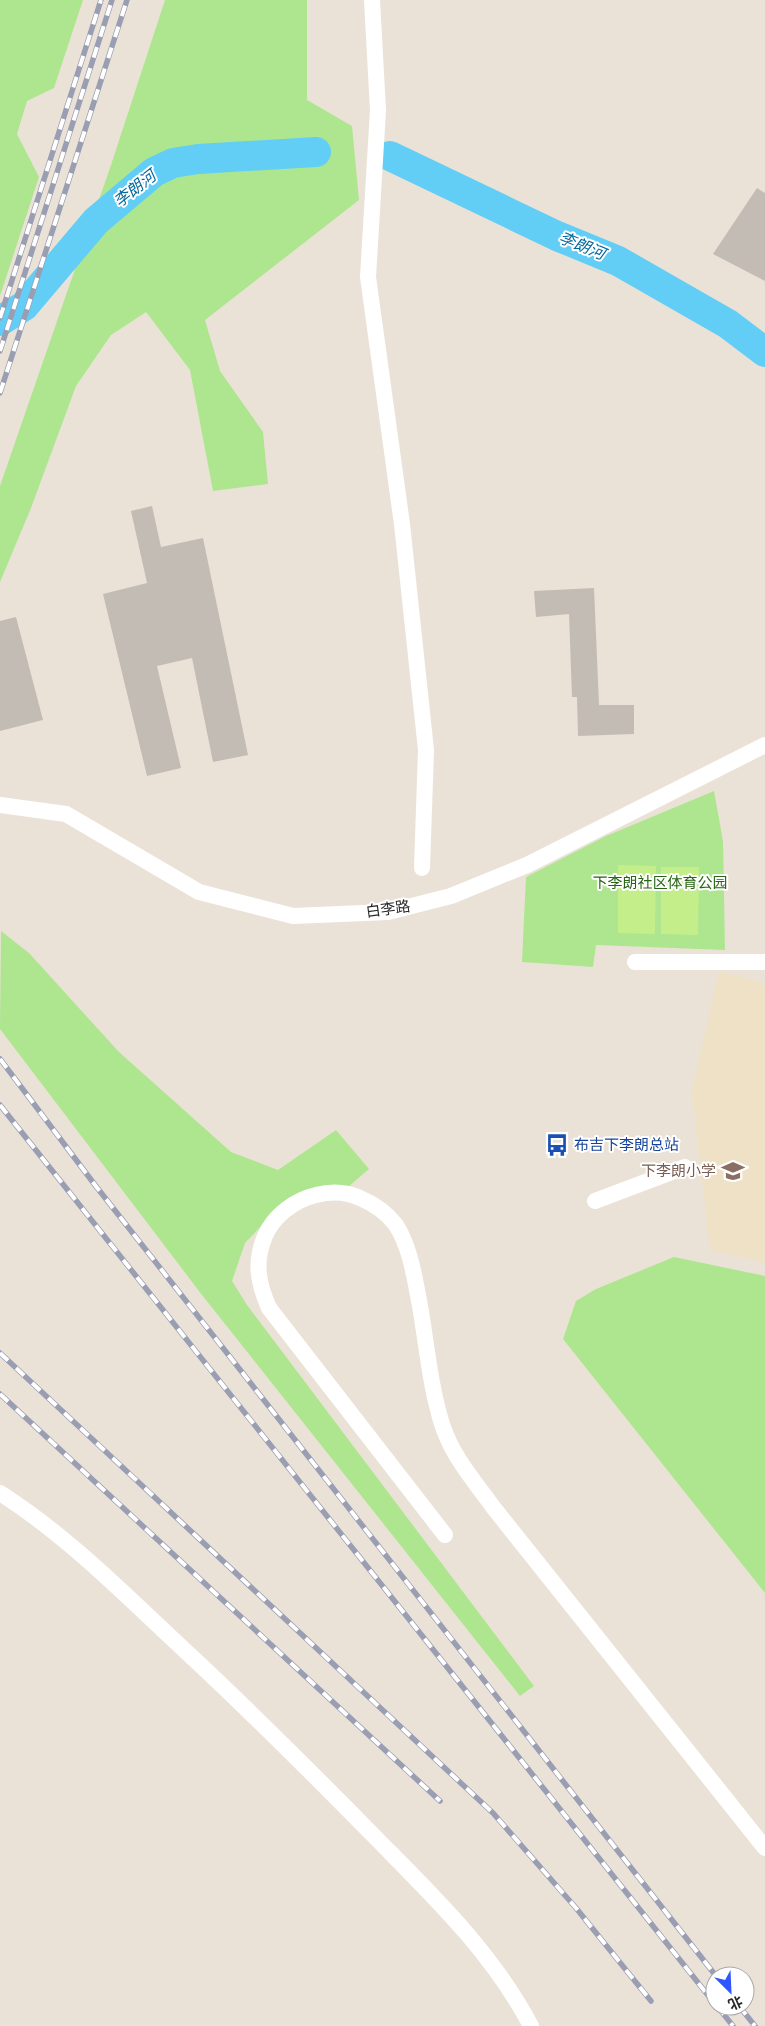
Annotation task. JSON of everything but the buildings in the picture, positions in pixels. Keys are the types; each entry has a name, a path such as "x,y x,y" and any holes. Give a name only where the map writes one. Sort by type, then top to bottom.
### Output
{"street":[{"path":"372,0 378,110 368,277 402,524 426,750 422,868"},
{"name":"白李路","path":"0,805 66,814 199,892 293,916 388,912 451,896 527,865 765,745"},
{"path":"635,962 765,962"},
{"path":"595,1201 685,1167"},
{"path":"445,1536 269,1308 260,1289 257,1270 260,1249 266,1233 276,1218 289,1206 306,1197 322,1193 340,1193 355,1196 371,1203 385,1213 396,1226 412,1266 427,1337 434,1390 443,1428 460,1461 493,1507 765,1848"},
{"path":"0,1493 62,1537 263,1723 464,1930 513,1992 531,2026"}],"shaded area":[{"name":"下李朗小学","path":"719,971 765,984 765,1263 710,1250 692,1091"}],"green space":[{"path":"0,0 83,0 54,88 27,101 17,134 39,177 0,296"},
{"path":"165,0 307,0 307,100 352,126 359,200 205,320 220,371 263,432 268,484 213,491 190,370 146,312 111,335 76,386 31,508 0,582 0,486 111,165"},
{"name":"下李朗社区体育公园","path":"714,791 723,841 725,950 596,945 593,967 522,962 526,877 606,836"},
{"path":"618,865 656,866 655,934 618,933"},
{"path":"661,867 699,867 698,935 661,934"},
{"path":"1,931 29,953 119,1052 231,1152 278,1170 336,1130 369,1169 348,1187 284,1202 245,1243 232,1281 247,1305 534,1686 520,1696 202,1295 0,1029"},
{"path":"674,1257 765,1276 765,1593 563,1339 576,1301 596,1289"}],"waterway":[{"name":"李朗河","path":"0,321 24,306 96,221 154,172 173,163 198,159 316,152"},
{"name":"李朗河","path":"390,156 557,236 618,261 728,324 765,352"}],"railway":[{"path":"0,318 101,0"},
{"path":"0,351 112,0"},
{"path":"0,393 127,0"},
{"path":"0,1059 95,1185 708,1966"},
{"path":"0,1105 705,1991"},
{"path":"0,1353 493,1813 576,1908 651,2001"},
{"path":"0,1394 440,1801"},
{"path":"725,2016 733,2026"},
{"path":"747,2016 755,2026"}],"place":[{"name":"布吉下李朗总站","path":"557,1145"},
{"name":"下李朗小学","path":"733,1171"}]}
